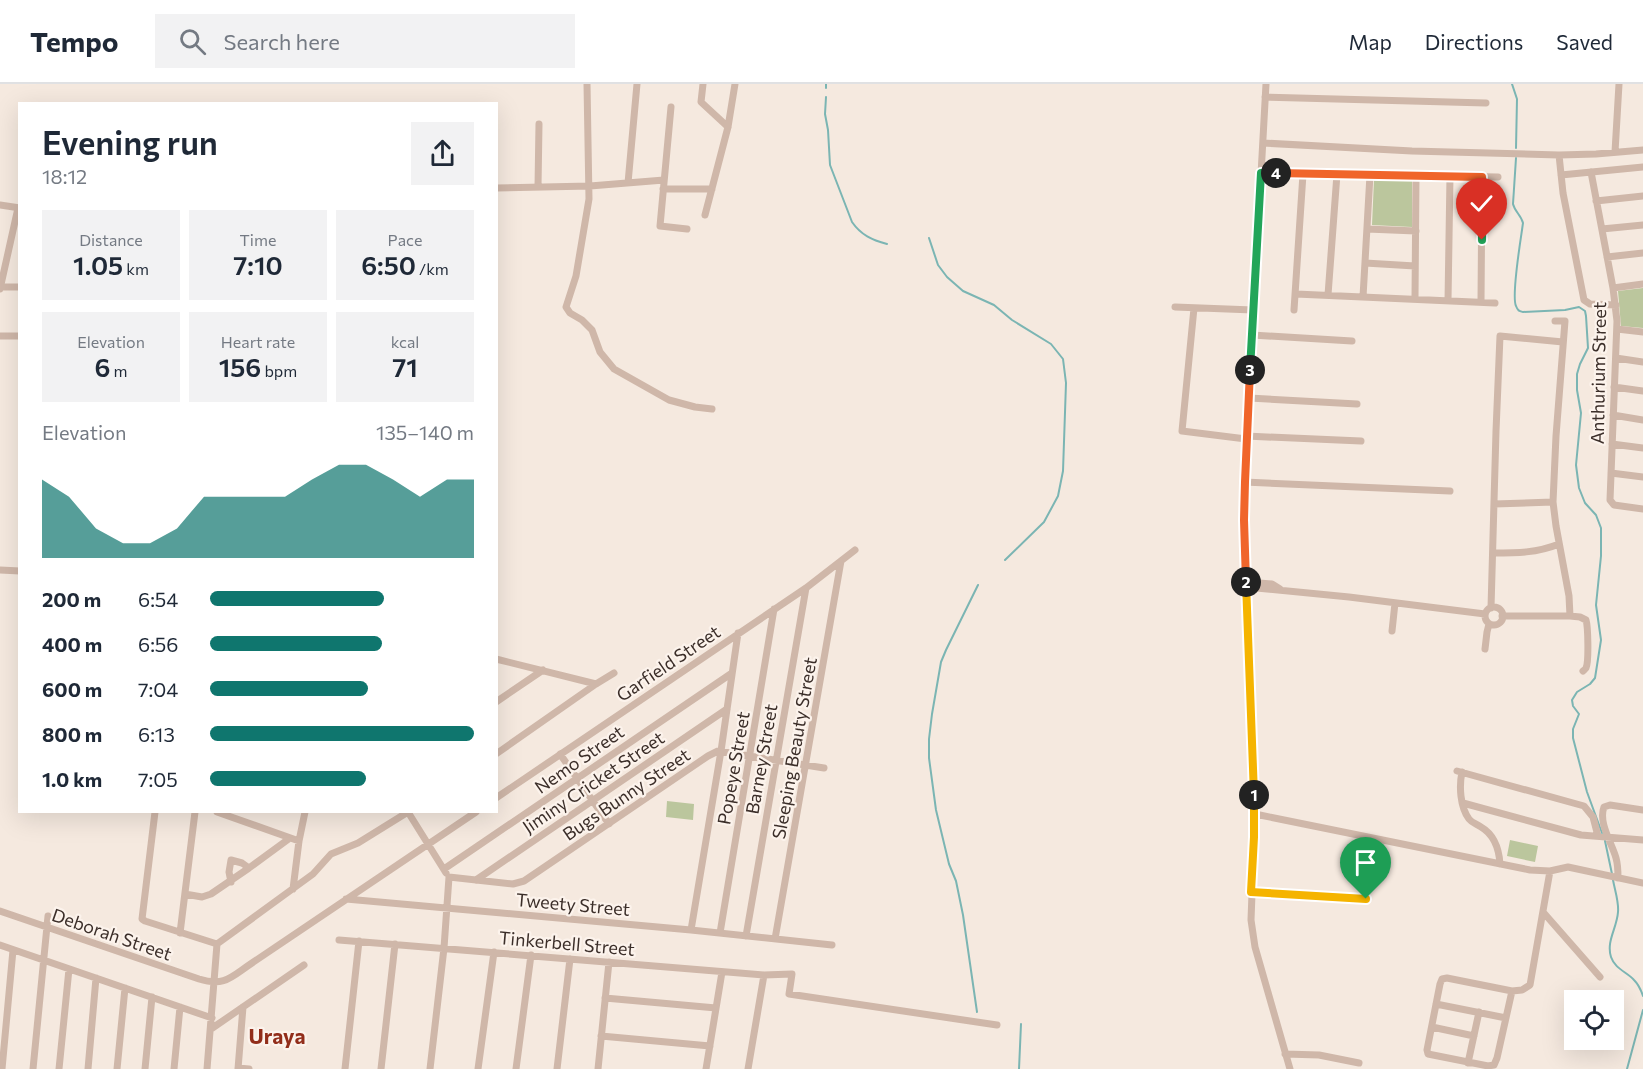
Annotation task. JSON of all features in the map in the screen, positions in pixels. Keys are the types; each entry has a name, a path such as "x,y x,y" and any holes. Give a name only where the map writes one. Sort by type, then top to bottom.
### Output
{"street":[{"path":"587,84 590,186 578,264 566,307 570,313 592,330 600,352 614,369 669,400 712,410"},
{"path":"628,183 637,84"},
{"path":"703,84 701,102 728,127"},
{"path":"705,215 728,127 735,84"},
{"path":"1266,84 1246,437 1244,520 1255,814 1251,920 1255,947 1290,1069"},
{"path":"1615,152 1619,84"},
{"path":"1265,97 1486,103"},
{"path":"671,106 660,226 687,229"},
{"path":"538,187 539,124"},
{"path":"1263,142 1412,151 1559,155 1643,150"},
{"path":"1559,155 1584,300 1590,304 1616,305"},
{"path":"1561,175 1643,166"},
{"name":"Anthurium Street","path":"1591,172 1616,305 1610,495 1612,503 1618,506 1643,509"},
{"path":"1261,173 1498,177"},
{"path":"1294,310 1304,174"},
{"path":"1328,295 1337,174"},
{"path":"1363,297 1371,175"},
{"path":"1415,299 1416,176"},
{"path":"1448,301 1450,177"},
{"path":"1481,302 1482,177"},
{"path":"498,188 590,186 664,180"},
{"path":"663,189 712,189"},
{"path":"1596,201 1643,196"},
{"path":"0,205 18,208"},
{"path":"18,212 0,288 18,287"},
{"path":"1602,229 1643,225"},
{"path":"1367,229 1416,231"},
{"path":"1607,257 1643,253"},
{"path":"1365,263 1415,266"},
{"path":"1613,288 1643,284"},
{"path":"1296,294 1495,303"},
{"path":"1175,307 1253,310"},
{"path":"1194,308 1182,432 1361,441"},
{"path":"1555,321 1565,321 1556,436 1554,502 1570,616"},
{"path":"1617,329 1643,332"},
{"path":"1252,335 1352,341"},
{"path":"0,336 18,336"},
{"path":"1491,608 1500,336 1563,342"},
{"path":"1616,358 1643,362"},
{"path":"1614,387 1643,391"},
{"path":"1249,398 1357,404"},
{"path":"1613,415 1643,420"},
{"path":"1612,444 1643,448"},
{"path":"1611,473 1643,477"},
{"path":"1245,482 1450,491"},
{"path":"1494,504 1524,499 1554,502"},
{"path":"1493,554 1532,552 1559,544"},
{"name":"Garfield Street","path":"498,797 806,588 855,550"},
{"name":"Sleeping Beauty Street","path":"775,939 841,561"},
{"path":"0,570 18,571"},
{"path":"1246,585 1485,614"},
{"name":"Barney Street","path":"746,936 806,588"},
{"path":"1392,631 1395,603"},
{"path":"1491,608 1500,610 1501,621 1497,624 1489,624 1485,620 1487,610 1491,608"},
{"name":"Popeye Street","path":"720,933 774,609"},
{"path":"1502,616 1583,618 1587,623 1587,664 1583,671"},
{"path":"1485,649 1489,624"},
{"name":"Popeye Street","path":"690,930 721,751 738,633"},
{"path":"498,658 596,684"},
{"path":"498,701 543,669"},
{"path":"498,753 614,673"},
{"name":"Nemo Street","path":"444,869 732,673"},
{"name":"Jiminy Cricket Street","path":"476,880 727,709"},
{"path":"721,751 824,768"},
{"name":"Bugs Bunny Street","path":"449,878 521,883 708,756 721,751"},
{"path":"560,754 609,824"},
{"path":"1500,864 1498,849 1492,836 1470,820 1463,803 1459,772 1584,806 1593,817 1598,836"},
{"path":"1463,803 1572,833 1643,840"},
{"path":"1618,878 1616,858 1603,822 1602,811 1604,807 1610,805 1643,810"},
{"path":"154,813 142,919 217,944"},
{"path":"180,933 195,813"},
{"path":"220,813 299,841"},
{"path":"293,889 305,813"},
{"path":"217,944 313,874 331,854 358,843 406,813"},
{"path":"409,813 449,878 444,948 430,1069"},
{"path":"215,983 226,981 474,813"},
{"path":"1255,814 1536,871 1568,867 1643,883"},
{"path":"184,894 207,896 231,882 290,838"},
{"path":"227,853 231,860 229,872 231,882"},
{"path":"231,860 249,868"},
{"path":"1512,991 1494,1065 1468,1063 1428,1054 1442,979 1447,978 1512,991 1522,990 1530,985 1550,871"},
{"path":"1251,892 1366,899"},
{"name":"Tweety Street","path":"346,898 832,945"},
{"name":"Deborah Street","path":"0,911 199,980 215,983"},
{"path":"1543,912 1600,977"},
{"path":"33,1069 48,916"},
{"name":"Tinkerbell Street","path":"339,939 722,972 792,974 789,994 997,1025"},
{"path":"345,1069 359,941"},
{"path":"207,1069 217,944"},
{"path":"381,1069 395,944"},
{"path":"0,945 212,1018"},
{"path":"2,1069 13,950"},
{"path":"478,1069 494,952"},
{"path":"516,1069 531,956"},
{"path":"557,1069 570,959"},
{"path":"598,1069 609,962"},
{"path":"211,1029 304,965"},
{"path":"59,1069 69,969"},
{"path":"706,1069 722,972"},
{"path":"748,1069 764,975"},
{"path":"88,1069 96,978"},
{"path":"117,1069 125,988"},
{"path":"145,1069 152,997"},
{"path":"605,998 716,1008"},
{"path":"1436,1004 1506,1018"},
{"path":"174,1069 180,1007"},
{"path":"243,1007 238,1068 249,1069"},
{"path":"1468,1063 1479,1012"},
{"path":"1432,1028 1474,1036"},
{"path":"601,1036 710,1046"},
{"path":"1285,1054 1319,1055 1359,1063"}],"green space":[{"path":"1374,180 1412,181 1412,227 1372,225"},
{"path":"1643,288 1643,328 1621,326 1618,291"},
{"path":"667,801 694,804 693,820 666,817"},
{"path":"1510,840 1538,846 1535,862 1507,856"}],"waterway":[{"path":"1512,84 1517,99 1516,148"},
{"path":"826,97 825,114 830,165 852,222 867,236 887,244"},
{"path":"1516,158 1513,204 1523,223 1515,279 1517,308 1523,312 1579,307 1585,311 1586,316 1588,348 1577,374 1581,413 1576,465 1579,488 1585,503 1596,515 1601,528 1601,556 1596,605 1601,640 1595,678 1577,692 1572,700 1579,714 1573,729 1573,738 1587,792 1602,833"},
{"path":"929,238 938,265 947,277 963,291 994,305 1012,320 1051,344 1063,359 1066,383 1063,471 1058,496 1044,522 1005,560"},
{"path":"977,1012 963,915 936,810 929,758 929,739 941,662 978,585"},
{"path":"1605,841 1612,874"},
{"path":"1613,880 1618,908 1610,945 1611,957 1618,967 1636,982 1643,996"},
{"path":"1627,1069 1643,1010"},
{"path":"1019,1069 1021,1024"}],"district":[{"name":"Uraya","path":"277,1035"}],"route":[{"path":"1366,899 1251,892 1254,784 1244,520 1246,439 1261,173 1482,177 1482,240"}]}
